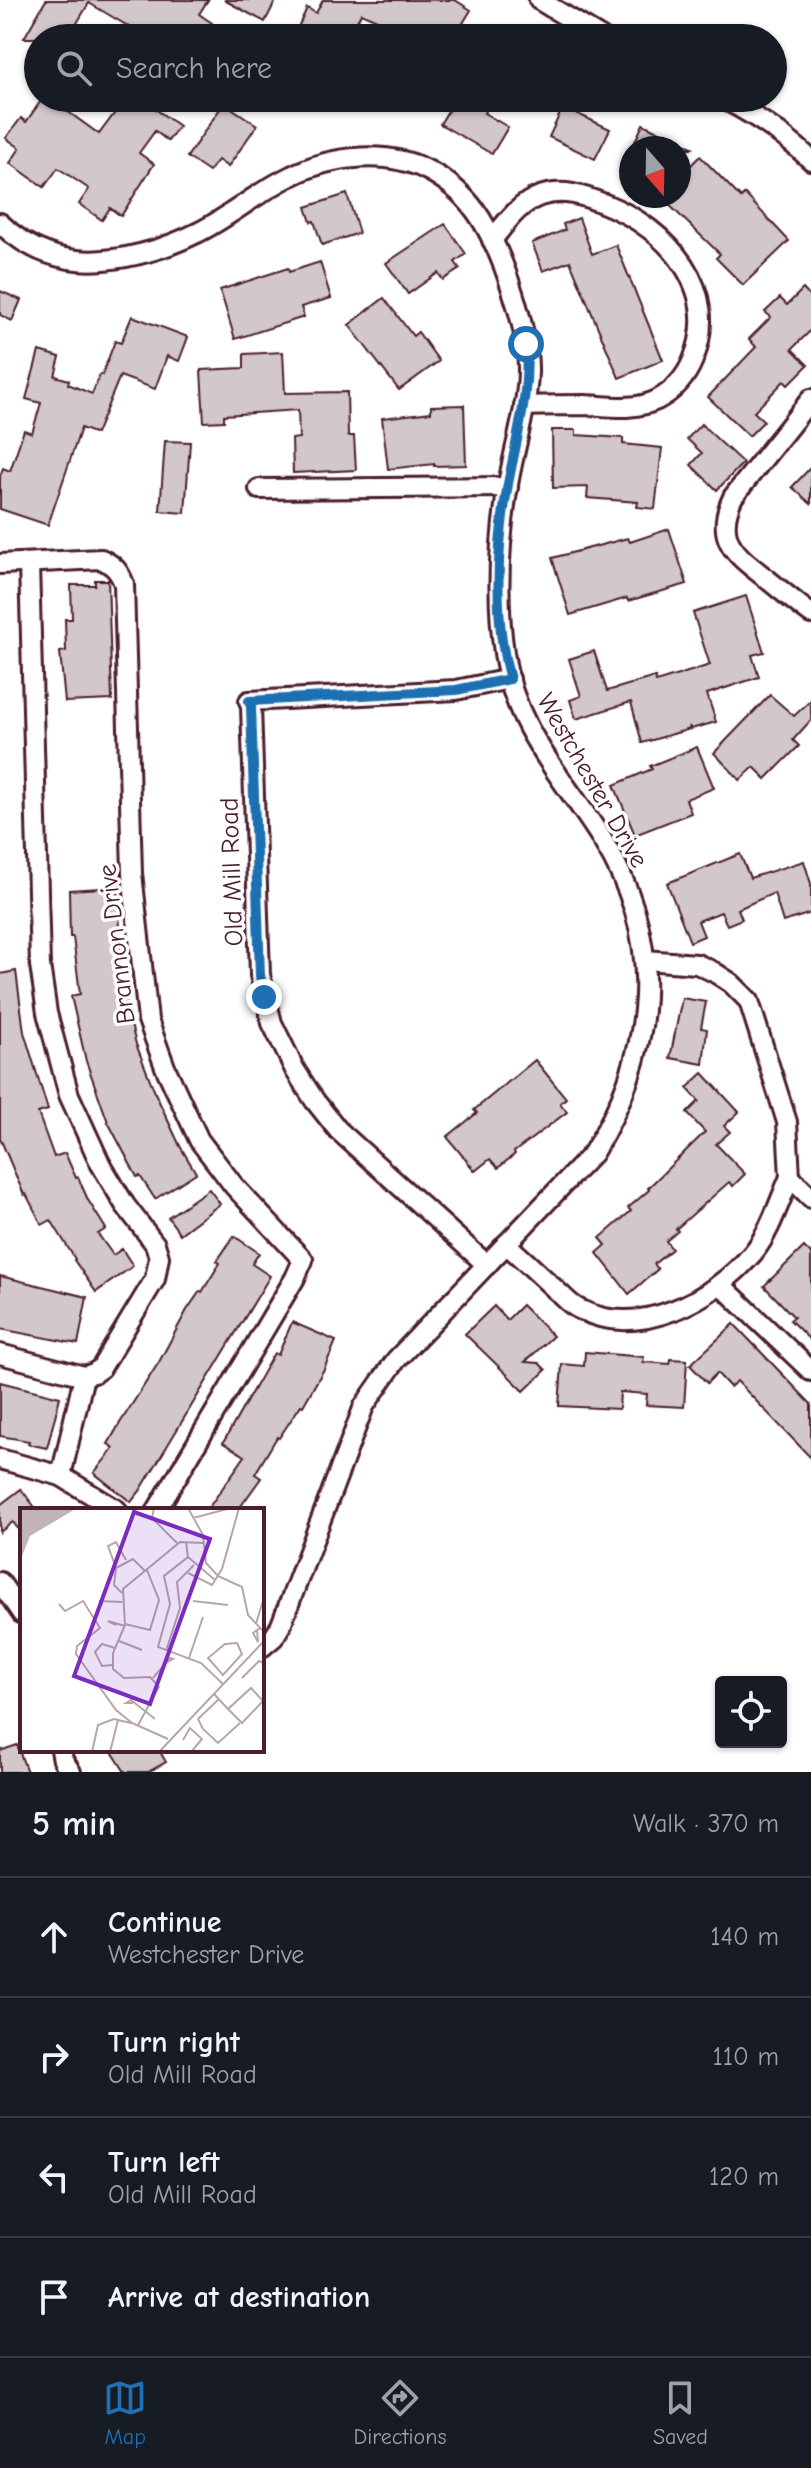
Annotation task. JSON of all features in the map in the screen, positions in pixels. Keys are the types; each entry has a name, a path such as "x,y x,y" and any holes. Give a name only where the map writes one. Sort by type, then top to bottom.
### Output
{"street":[{"path":"539,0 579,24"},
{"path":"750,112 811,160"},
{"name":"Westchester Drive","path":"0,223 17,238 57,257 90,262 127,258 163,248 203,230 290,176 314,166 364,158 409,162 432,172 469,203 492,240 526,344 528,369 524,406 508,487 498,578 504,653 510,679 538,747 603,842 619,872 631,901 645,960 646,997 638,1051 624,1097 613,1120 593,1153 396,1360 364,1406 281,1625 264,1645"},
{"path":"492,240 519,208 535,198 563,192 580,194 628,216 668,245 692,279 700,302 701,332 689,370 679,383 656,401 620,408 524,406"},
{"path":"811,399 733,497 725,523 727,536 736,554 811,614"},
{"path":"259,489 508,487"},
{"name":"Brannon Drive","path":"0,564 101,559 112,564 120,573 124,584 132,873 148,1020 165,1067 199,1140 234,1186 303,1260 158,1508"},
{"path":"0,1354 84,1376 94,1373 101,1368 155,1279 159,1257 155,1244 125,1205 83,1129 57,1059 47,1013 40,965 29,564"},
{"name":"Old Mill Road","path":"487,1265 338,1130 295,1070 272,1023 260,975 249,701 456,690 510,679"},
{"path":"506,1244 577,1309 614,1318 636,1319 656,1316 690,1304 720,1284 758,1245 790,1177 787,1122 749,1001 731,983 697,964 645,960"},
{"path":"790,1177 811,1198"},
{"path":"720,1284 811,1371"},
{"path":"61,1476 84,1376"},
{"path":"0,1459 61,1476 114,1508"},
{"path":"0,1582 20,1611"},
{"path":"61,1752 71,1772"}],"building":[{"path":"46,0 208,0 199,14 212,23 124,24 89,3 76,24 32,24"},
{"path":"224,0 276,0 265,22"},
{"path":"323,0 455,0 471,10 462,24 386,24 361,13 356,24 300,24 307,8 316,13"},
{"path":"33,112 68,112 99,134 116,112 160,112 179,126 168,141 155,131 139,153 154,164 121,216 110,208 102,220 79,204 89,189 58,168 44,187 10,163 20,148 6,138 21,118 26,122"},
{"path":"218,112 238,112 257,125 228,167 218,160 209,172 187,157"},
{"path":"447,112 485,112 508,127 492,154 440,124"},
{"path":"561,112 574,112 610,129 595,159 549,137"},
{"path":"643,124 668,136 638,136"},
{"path":"700,156 741,198 745,194 789,241 743,285 716,258 720,254 672,208 691,208 691,165"},
{"path":"347,194 359,233 322,245 306,207"},
{"path":"579,218 592,254 616,245 663,360 619,378 570,261 543,271 532,243 565,230 563,224"},
{"path":"445,224 466,254 455,262 460,269 443,280 438,273 408,294 386,263"},
{"path":"320,262 331,298 301,307 304,317 235,339 220,290 288,268 289,272"},
{"path":"803,289 811,298 811,330 792,349 808,365 788,385 784,381 754,412 764,421 749,436 708,397 756,347 749,339 771,317 765,312 780,298 787,305"},
{"path":"0,291 21,300 12,321 0,315"},
{"path":"384,298 413,336 418,332 439,361 399,390 349,325"},
{"path":"132,316 188,337 179,361 167,356 155,389 120,376 96,434 81,428 48,525 0,509 0,476 3,468 10,471 24,430 32,433 41,403 26,399 39,351 60,357 55,376 69,380 68,384 92,394 115,341 121,343"},
{"path":"283,352 285,393 347,392 348,436 354,436 356,470 293,473 292,439 299,438 298,410 224,415 224,421 204,422 201,370 244,368 244,354"},
{"path":"464,405 466,465 434,464 388,469 382,418 431,412 431,406"},
{"path":"701,424 743,463 717,490 691,465 702,453 687,439"},
{"path":"552,430 576,430 576,435 623,438 623,444 662,448 655,509 637,507 638,502 587,498 588,487 553,488"},
{"path":"165,441 190,442 185,513 160,511"},
{"path":"811,467 811,504 792,487"},
{"path":"669,529 687,584 570,615 552,558 628,538 630,542"},
{"path":"95,580 108,580 112,700 65,702 60,652 66,651 65,619 72,619 71,585 95,585"},
{"path":"746,596 764,652 752,655 759,677 707,694 716,722 691,729 689,726 690,729 642,743 631,702 576,719 570,700 581,696 569,659 594,651 607,691 655,677 656,682 710,665 693,613"},
{"path":"770,695 794,716 811,700 811,720 793,740 799,746 766,779 754,767 740,780 714,753"},
{"path":"697,747 714,788 686,799 691,813 635,835 614,785"},
{"path":"740,854 750,878 804,861 811,884 811,913 783,922 774,893 738,909 742,919 727,925 721,912 698,921 704,936 690,942 667,883"},
{"path":"118,887 125,1001 136,1044 156,1095 196,1173 155,1199 140,1176 137,1177 108,1122 86,1061 71,996 80,994 73,937 70,937 69,890"},
{"path":"16,971 24,1032 48,1110 38,1113 54,1157 65,1153 106,1229 98,1234 113,1255 122,1249 133,1266 96,1292 51,1220 42,1225 24,1195 0,1138 0,974"},
{"path":"682,998 706,1002 701,1028 707,1029 703,1064 670,1058"},
{"path":"535,1060 566,1098 560,1103 567,1112 498,1168 490,1159 475,1171 447,1137 477,1113 474,1110"},
{"path":"703,1073 739,1112 724,1126 730,1132 716,1144 745,1174 733,1186 729,1182 676,1229 678,1231 666,1241 672,1249 654,1264 658,1269 629,1294 597,1253 606,1245 600,1238 631,1211 628,1208 705,1132 687,1113 699,1101 687,1088"},
{"path":"209,1189 220,1204 180,1234 168,1217"},
{"path":"234,1236 259,1253 252,1264 270,1276 131,1502 94,1473 114,1448 108,1444"},
{"path":"804,1247 811,1254 811,1341 790,1320 794,1317 764,1286"},
{"path":"0,1276 87,1297 78,1344 0,1329"},
{"path":"522,1305 553,1336 525,1362 539,1363 546,1370 524,1391 465,1334 494,1306 507,1320"},
{"path":"292,1322 336,1341 303,1406 277,1437 255,1474 261,1478 239,1508 208,1508 245,1456 223,1443 274,1353 278,1355"},
{"path":"734,1324 811,1404 811,1458 737,1381 730,1387 717,1373 707,1383 690,1365"},
{"path":"585,1352 644,1357 643,1362 670,1364 671,1359 687,1360 684,1407 646,1405 647,1394 620,1392 619,1409 559,1406 562,1364 584,1366"},
{"path":"0,1382 60,1397 47,1448 0,1436"},
{"path":"21,1489 35,1508 20,1508 20,1531 13,1522 0,1532 0,1505"},
{"path":"17,1745 27,1772 0,1772 0,1751"},
{"path":"112,1752 160,1752 166,1762 148,1772 125,1772"}],"route":[{"path":"264,997 260,975 249,701 456,690 510,679 504,653 498,578 508,487 526,395 526,344"}]}
